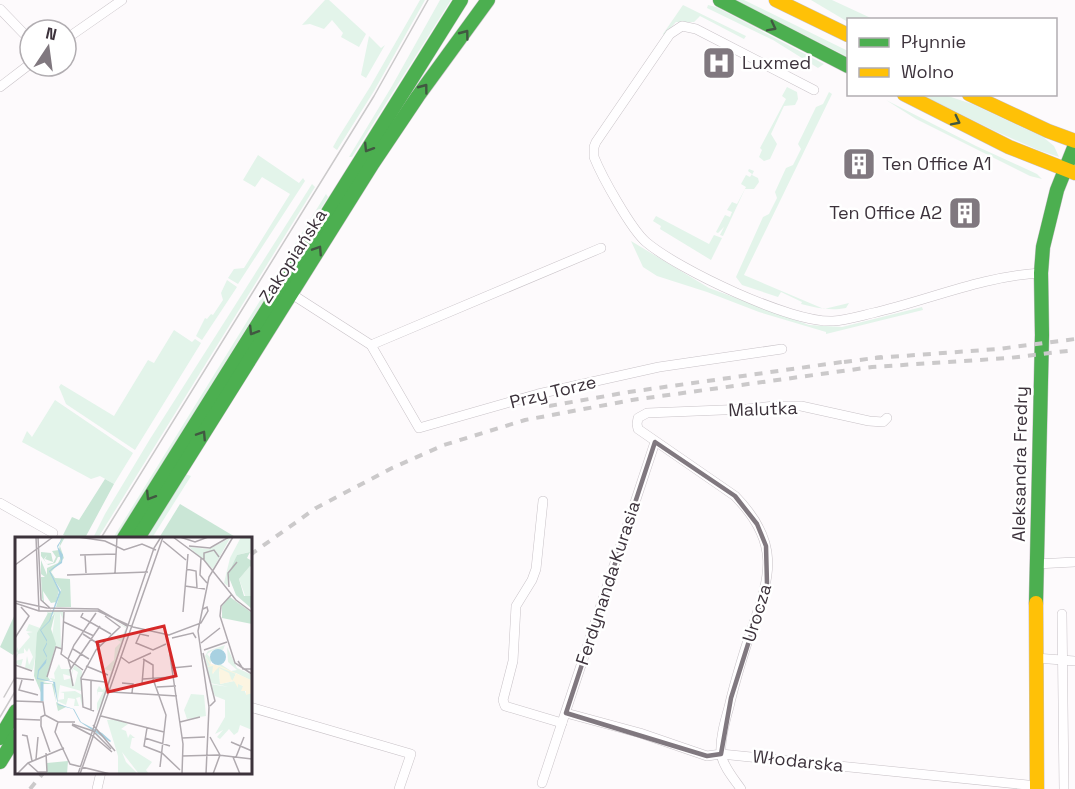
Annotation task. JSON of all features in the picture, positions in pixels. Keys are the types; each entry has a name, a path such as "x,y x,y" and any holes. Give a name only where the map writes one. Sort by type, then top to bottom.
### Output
{"main road":[{"name":"Zakopiańska","path":"125,537 461,0"},
{"name":"Zakopiańska","path":"139,537 290,293 410,107 475,22 488,0"},
{"path":"720,0 847,65"},
{"path":"776,0 847,34"},
{"path":"908,96 969,128 1070,171"},
{"path":"973,96 1075,143"},
{"name":"Aleksandra Fredry","path":"1037,787 1036,564 1042,335 1041,273 1043,247 1056,190 1070,171 1075,143"},
{"path":"0,738 15,713"},
{"path":"0,762 15,738"}],"street":[{"path":"78,31 122,0"},
{"path":"0,9 18,28"},
{"path":"814,90 696,29 682,26 670,34 596,142 594,157 636,231 647,243 699,276 720,286 816,320 842,320 905,305 1005,276 1041,273"},
{"path":"0,87 18,73"},
{"path":"290,293 371,345 601,248"},
{"name":"Przy Torze","path":"371,345 419,428 538,394 659,367 782,349"},
{"name":"Malutka","path":"638,418 647,413 775,406 801,406 869,421 883,422 887,418"},
{"name":"Urocza","path":"638,418 638,429 654,442 735,496 757,524 766,546 767,584 725,719 721,753"},
{"name":"Ferdynanda Kurasia","path":"542,783 654,442"},
{"path":"543,501 536,569 516,606 513,661 503,700 505,706 562,723"},
{"path":"0,503 53,533"},
{"path":"1036,564 1075,562"},
{"path":"1062,614 1064,789"},
{"path":"1036,658 1075,661"},
{"path":"252,708 411,754 399,789"},
{"name":"Włodarska","path":"566,713 640,733 707,756 721,753 1037,787"},
{"path":"721,753 741,789"},
{"path":"97,789 100,774"}],"highlighted area":[{"path":"655,442 735,496 757,524 766,546 767,584 731,698 721,754 707,756 566,713"}],"shaded area":[{"path":"325,0 329,0 366,34 359,47 341,37 343,33 332,20 324,29 310,24 302,25"},
{"path":"420,0 425,0 374,91 337,150 333,147"},
{"path":"440,0 451,0 352,157 349,157 392,86"},
{"path":"736,0 744,0 847,51 847,56"},
{"path":"811,0 832,0 871,18 847,18 847,21"},
{"path":"683,5 746,36 744,39 700,16 694,22 676,22 664,35"},
{"path":"708,5 716,7 824,64 818,68 773,40 707,8"},
{"path":"369,36 381,48 385,45 366,78 361,75"},
{"path":"787,87 797,92 798,99 795,105 784,106 771,134 777,144 770,159 764,161 759,157 762,150 760,148 786,99 782,96"},
{"path":"829,92 832,94 744,275 823,309 801,304 802,302 781,292 778,297 742,285 736,277 763,217 769,214 777,198 775,192 786,168 793,165 801,149 798,144 816,107 823,104"},
{"path":"924,96 948,96 972,104 1043,137 1054,146 1059,157 995,131"},
{"path":"886,100 1037,174 1042,179 1030,176 916,119"},
{"path":"258,155 299,183 303,178 305,181 238,284 228,278 234,269 244,268 290,194 262,177 255,187 243,180"},
{"path":"749,169 754,171 752,175 758,178 759,182 754,189 745,189 723,236 720,235 724,227 718,233 716,232 725,215 730,217 732,212 727,210 732,202 737,204 746,187 741,184 746,175 750,177 752,174 748,171"},
{"path":"312,184 315,187 99,537 94,537 150,439"},
{"path":"326,194 328,197 117,537 114,537"},
{"path":"656,216 709,244 714,235 722,238 711,260 660,229 661,226 653,221"},
{"path":"631,241 709,288 809,325 842,327 922,307 923,310 826,334 826,332 759,312 657,276 643,267"},
{"path":"227,280 237,287 202,340 196,336 205,318 213,315 223,300 221,293"},
{"path":"849,303 846,308 825,309"},
{"path":"174,330 192,342 195,339 201,343 135,450 66,404 59,387 61,384 114,416 148,360 154,363"},
{"path":"55,400 133,453 114,484 100,476 91,479 22,442 27,431 32,437"},
{"path":"185,474 191,476 153,537 147,537"}],"green space":[{"path":"105,479 114,484 86,537 63,535 72,517 79,520"},
{"path":"180,504 235,537 160,537"},
{"path":"15,614 15,652 13,655 0,647"}],"tram line":[{"path":"102,537 374,96 428,0"},
{"path":"4,697 15,678"},
{"path":"0,717 15,692"}],"railway":[{"path":"875,358 998,349 1075,339"},
{"path":"252,554 316,508 392,468 444,445 525,420 632,400 872,367 1009,358 1075,350"},
{"path":"844,362 882,357"},
{"path":"549,406 629,392 842,362"},
{"path":"30,789 42,774"}],"traffic: fast":[{"path":"125,537 461,0"},
{"path":"139,537 373,163 418,96 488,0"},
{"path":"720,0 847,65"},
{"path":"1036,603 1043,247 1057,190 1075,145"},
{"path":"0,738 15,713"},
{"path":"0,762 15,738"}],"traffic: slow":[{"path":"776,0 847,35"},
{"path":"908,96 1009,147 1075,173"},
{"path":"973,96 1075,141"},
{"path":"1036,603 1037,789"}],"place":[{"name":"Luxmed","path":"719,63"},
{"name":"Ten Office A1","path":"859,164"},
{"name":"Ten Office A2","path":"965,213"}]}
